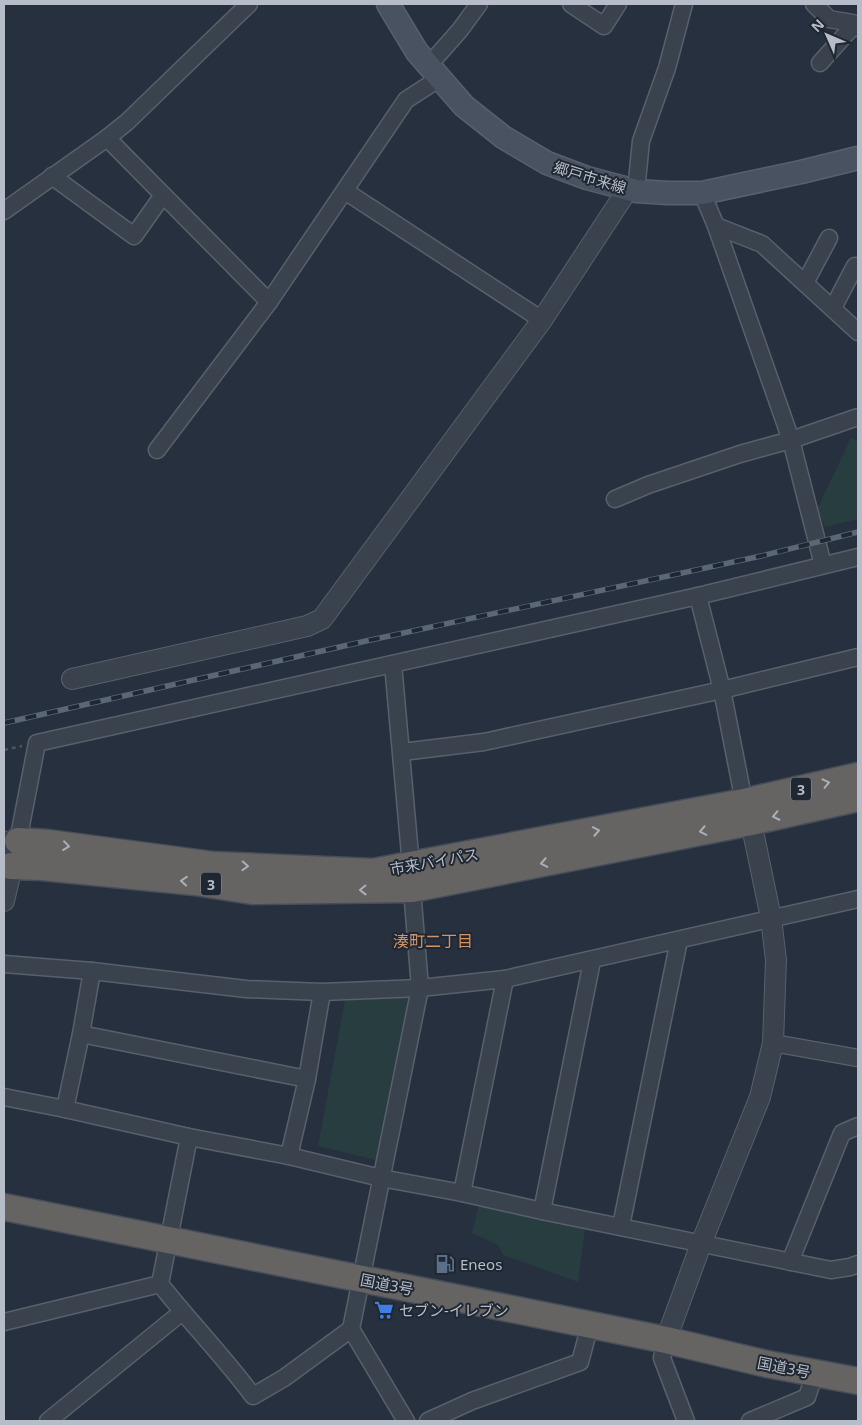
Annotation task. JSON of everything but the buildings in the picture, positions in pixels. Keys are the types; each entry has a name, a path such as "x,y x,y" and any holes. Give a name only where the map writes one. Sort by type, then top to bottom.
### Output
{"highway":[{"name":"市来バイパス","path":"747,812 858,776"},
{"name":"市来バイパス","path":"9,854 48,843 212,865 373,872 411,878 747,812 858,798"},
{"name":"国道3号","path":"4,1207 666,1340 767,1364 858,1382"}],"main road":[{"name":"郷戸市来線","path":"388,4 418,52 464,106 503,137 547,163 588,178 632,190 702,193 858,158"}],"street":[{"path":"4,211 127,122 249,4"},
{"path":"157,450 270,302 406,100 435,72 460,30 479,4"},
{"path":"572,4 604,26 618,4"},
{"path":"72,679 307,626 322,619 542,320 632,190 641,141 666,68 684,4"},
{"path":"814,4 829,19 856,24"},
{"path":"820,64 856,24"},
{"path":"107,138 270,302"},
{"path":"52,176 134,236 163,195"},
{"path":"345,191 542,320"},
{"path":"702,193 716,226 791,440 823,565"},
{"path":"716,226 762,244 858,332"},
{"path":"805,283 829,238"},
{"path":"833,308 855,266"},
{"path":"615,499 648,485 858,417"},
{"path":"4,901 9,854 37,743 698,596 858,557"},
{"path":"686,1421 662,1358 666,1340 702,1244 760,1097 773,1043 776,960 771,918 722,690 698,596"},
{"path":"402,752 484,742 722,690 858,657"},
{"path":"393,664 402,752 420,988 351,1329 406,1421"},
{"path":"4,964 92,971 246,989 322,992 420,988 505,979 592,961 771,918 858,901"},
{"path":"621,1226 679,940"},
{"path":"542,1211 592,961"},
{"path":"65,1109 82,1034 92,971"},
{"path":"462,1193 505,979"},
{"path":"290,1156 307,1079 322,992"},
{"path":"82,1034 307,1079"},
{"path":"773,1043 858,1058"},
{"path":"4,1098 65,1109 189,1137 290,1156 381,1178 462,1193 831,1270 858,1264"},
{"path":"790,1262 842,1133 858,1126"},
{"path":"189,1137 160,1284 182,1312 231,1366 253,1396 284,1378 351,1329"},
{"path":"4,1322 160,1284"},
{"path":"48,1421 182,1312"},
{"path":"428,1421 472,1401 580,1362 590,1326"},
{"path":"750,1421 807,1397 816,1373"}],"green space":[{"path":"851,438 858,441 858,519 825,527 817,509"},
{"path":"415,992 380,1161 318,1146 345,999"},
{"path":"479,1203 585,1228 578,1282 503,1255 498,1245 472,1233"}],"railway":[{"path":"4,723 366,641 761,556 858,532"}],"place":[{"name":"Eneos","path":"445,1264"},
{"name":"セブン-イレブン","path":"384,1310"}],"district":[{"name":"湊町二丁目","path":"433,941"}]}
